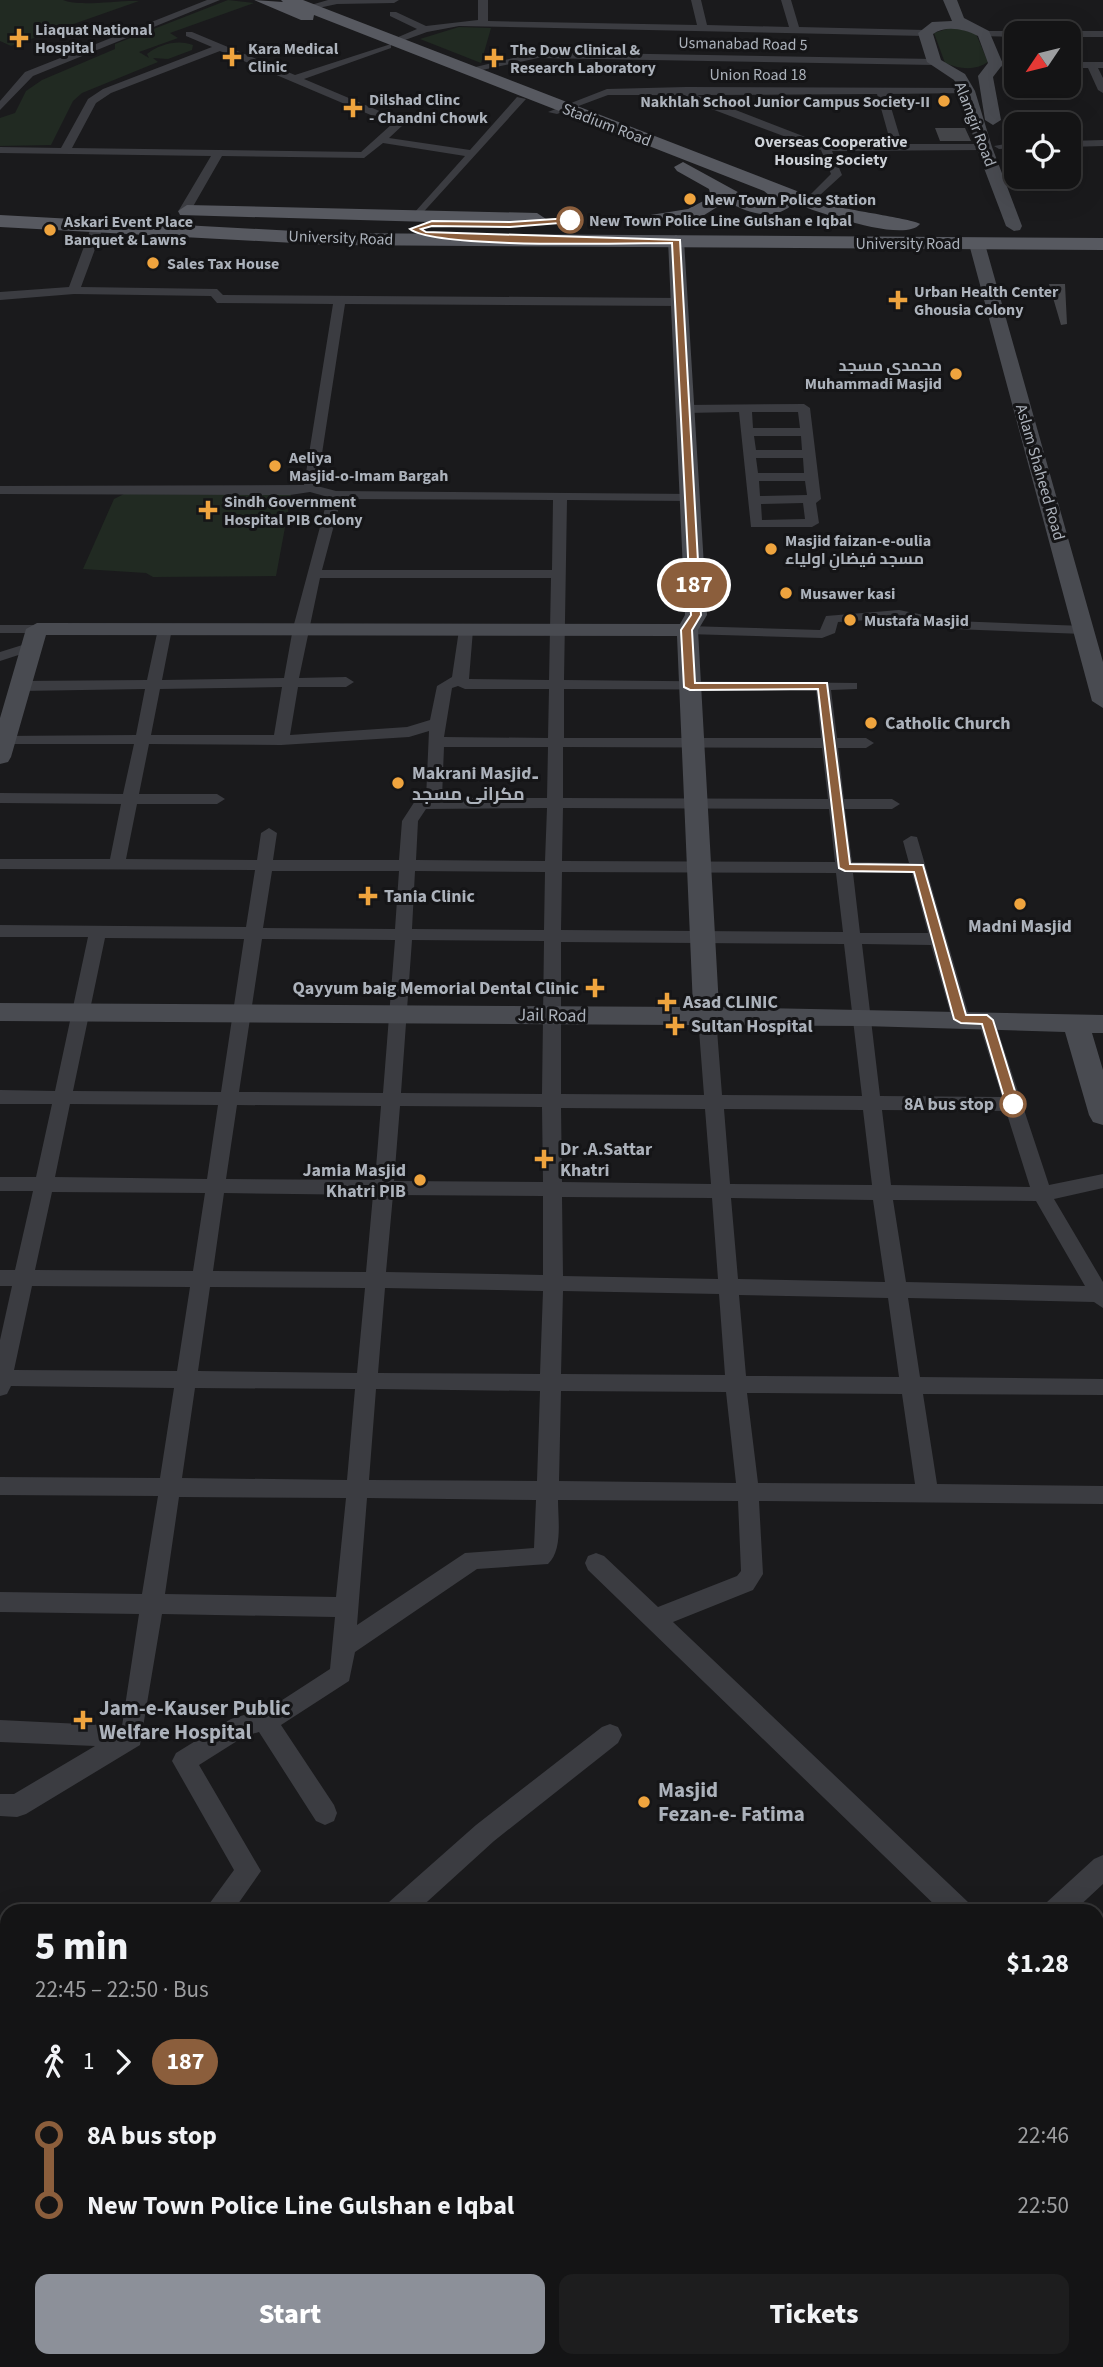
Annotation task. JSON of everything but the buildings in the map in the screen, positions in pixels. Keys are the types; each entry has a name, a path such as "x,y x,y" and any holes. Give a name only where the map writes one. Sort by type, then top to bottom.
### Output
{"main road":[{"name":"Stadium Road","path":"262,0 468,70 703,176 739,202 762,210 775,208 785,202 783,196 769,186"},
{"name":"Stadium Road","path":"289,0 521,99 558,110 809,202 875,222 931,226"},
{"path":"645,221 710,208 719,199 718,186"},
{"path":"0,205 64,206"},
{"path":"185,210 261,219 368,221 378,227 367,231 275,228 210,232"},
{"name":"University Road","path":"185,210 556,220 510,225 432,223 414,229 425,235 507,240"},
{"name":"University Road","path":"0,221 97,213 210,232 331,239 977,244 1101,240"},
{"name":"University Road","path":"621,221 1022,227 1101,240"}],"street":[{"path":"0,107 29,74 215,0"},
{"path":"309,7 337,1 394,0"},
{"path":"483,0 483,24"},
{"path":"696,0 703,28"},
{"path":"786,0 795,30"},
{"path":"931,29 940,20 934,0"},
{"path":"950,0 958,20 966,26 984,34 1004,34"},
{"path":"393,14 425,29"},
{"path":"298,78 425,29 459,23 703,28 774,44 795,30 931,29 966,26"},
{"path":"931,29 934,62"},
{"path":"0,150 365,155 399,123 189,34"},
{"name":"Alamgir Road","path":"984,34 993,66 985,76 992,147"},
{"path":"1082,34 1103,34"},
{"name":"Usmanabad Road 5","path":"468,70 538,55 774,44 934,62"},
{"path":"65,151 92,101 107,91 221,47"},
{"name":"Alamgir Road","path":"934,62 951,69 960,77 968,91 1022,227"},
{"path":"951,69 976,72 1004,65"},
{"path":"1097,65 1103,89"},
{"path":"686,90 697,100 825,148 1004,146"},
{"path":"881,91 897,147"},
{"name":"Union Road 18","path":"558,110 607,92 968,91"},
{"path":"418,215 521,99"},
{"path":"380,140 473,154"},
{"path":"1081,144 1103,143"},
{"path":"809,202 837,175 825,148"},
{"path":"185,210 218,154"},
{"path":"74,290 97,213"},
{"path":"654,1619 750,1579 752,1550 728,1288 696,867 696,804 687,630 696,615 676,240"},
{"name":"Aslam Shaheed Road","path":"977,244 1103,701"},
{"path":"0,296 74,290 217,293 217,299 680,302"},
{"path":"310,488 340,300"},
{"path":"685,409 804,408 814,499 755,499"},
{"path":"745,409 756,524 812,523 809,499"},
{"path":"748,432 806,432"},
{"path":"750,454 808,454"},
{"path":"753,477 811,477"},
{"path":"0,490 290,491 310,488 335,495 689,497"},
{"path":"281,740 300,628 335,495"},
{"path":"344,1646 473,1560 540,1557 544,1554 553,1286 552,866 560,497"},
{"path":"316,574 559,574"},
{"path":"0,629 35,638 165,629 300,628 687,630 822,634 830,631 831,619 899,614 954,625 1084,629"},
{"path":"117,864 165,629"},
{"path":"459,679 466,630"},
{"path":"0,657 35,638"},
{"path":"35,638 4,732 143,739 281,740 436,732 555,742 866,743"},
{"path":"459,679 465,684 556,686 852,686"},
{"path":"434,803 436,732 445,687 459,679"},
{"path":"20,686 346,682"},
{"path":"823,685 882,1192 927,1492"},
{"path":"0,799 217,799"},
{"path":"222,1904 249,1871 184,1761 239,1727 279,1715 341,1674 399,1012 410,821 421,805 434,803 892,804"},
{"path":"132,1737 269,833"},
{"path":"911,841 961,1019"},
{"path":"0,864 919,868"},
{"path":"0,931 938,939"},
{"path":"98,932 1,1382 186,1379 912,1388 1103,1387"},
{"name":"Jail Road","path":"0,1012 399,1012 863,1017 1103,1024"},
{"path":"987,1020 1042,1195 1101,1297"},
{"path":"1076,1024 1102,1112"},
{"path":"0,1097 1013,1104"},
{"path":"0,1184 1042,1195 1103,1181"},
{"path":"0,1278 376,1280 1101,1297"},
{"path":"0,1486 1103,1495"},
{"path":"596,1563 952,1904"},
{"path":"0,1602 347,1607"},
{"path":"263,1718 325,1813"},
{"path":"0,1731 132,1737"},
{"path":"406,1904 485,1833 610,1735"},
{"path":"0,1805 17,1806 132,1737"},
{"path":"1063,1904 1103,1867"}],"shaded area":[{"name":"Liaquat National Hospital","path":"0,0 63,0 88,3 139,1 11,46 0,41"},
{"path":"228,0 254,3 170,33 178,38 139,52 149,58 147,54 163,45 182,42 193,45 192,50 168,59 153,58 158,62 82,93 73,101 51,145 0,146 0,118 15,113 26,91 42,80 115,49 115,44"},
{"path":"459,27 491,28 481,63 420,39"},
{"path":"953,27 976,34 988,62 967,68 945,63 934,33"},
{"path":"124,494 291,495 276,576 153,577 146,573 83,569 114,499"}],"bus line":[{"name":"187","path":"570,220 510,225 432,223 414,229 425,235 470,235 507,240 676,240 696,615 687,630 690,687 823,685 845,868 919,868 961,1019 987,1020 1013,1104"}],"place":[{"name":"Liaquat National Hospital","path":"19,38"},
{"name":"Kara Medical Clinic","path":"232,57"},
{"name":"The Dow Clinical & Research Laboratory","path":"494,58"},
{"name":"Nakhlah School Junior Campus Society-II","path":"944,101"},
{"name":"Dilshad Clinc - Chandni Chowk","path":"353,108"},
{"name":"New Town Police Station","path":"690,199"},
{"name":"New Town Police Line Gulshan e Iqbal","path":"570,220"},
{"name":"Askari Event Place Banquet & Lawns","path":"50,230"},
{"name":"Sales Tax House","path":"153,263"},
{"name":"Urban Health Center Ghousia Colony","path":"898,300"},
{"name":"محمدی مسجد Muhammadi Masjid","path":"956,374"},
{"name":"Aeliya Masjid-o-Imam Bargah","path":"275,466"},
{"name":"Sindh Government Hospital PIB Colony","path":"208,510"},
{"name":"Masjid faizan-e-oulia مسجد فیضانِ اولیاء","path":"771,549"},
{"name":"Musawer kasi","path":"786,593"},
{"name":"Mustafa Masjid","path":"850,620"},
{"name":"Catholic Church","path":"871,723"},
{"name":"Makrani Masjid۔ مکرانی مسجد","path":"398,783"},
{"name":"Tania Clinic","path":"368,896"},
{"name":"Madni Masjid","path":"1020,904"},
{"name":"Qayyum baig Memorial Dental Clinic","path":"595,988"},
{"name":"Asad CLINIC","path":"667,1002"},
{"name":"Sultan Hospital","path":"675,1026"},
{"name":"8A bus stop","path":"1013,1104"},
{"name":"Dr .A.Sattar Khatri","path":"544,1159"},
{"name":"Jamia Masjid Khatri PIB","path":"420,1180"},
{"name":"Jam-e-Kauser Public Welfare Hospital","path":"83,1720"},
{"name":"Masjid Fezan-e- Fatima","path":"644,1802"}],"district":[{"name":"Overseas Cooperative Housing Society","path":"831,150"}]}
